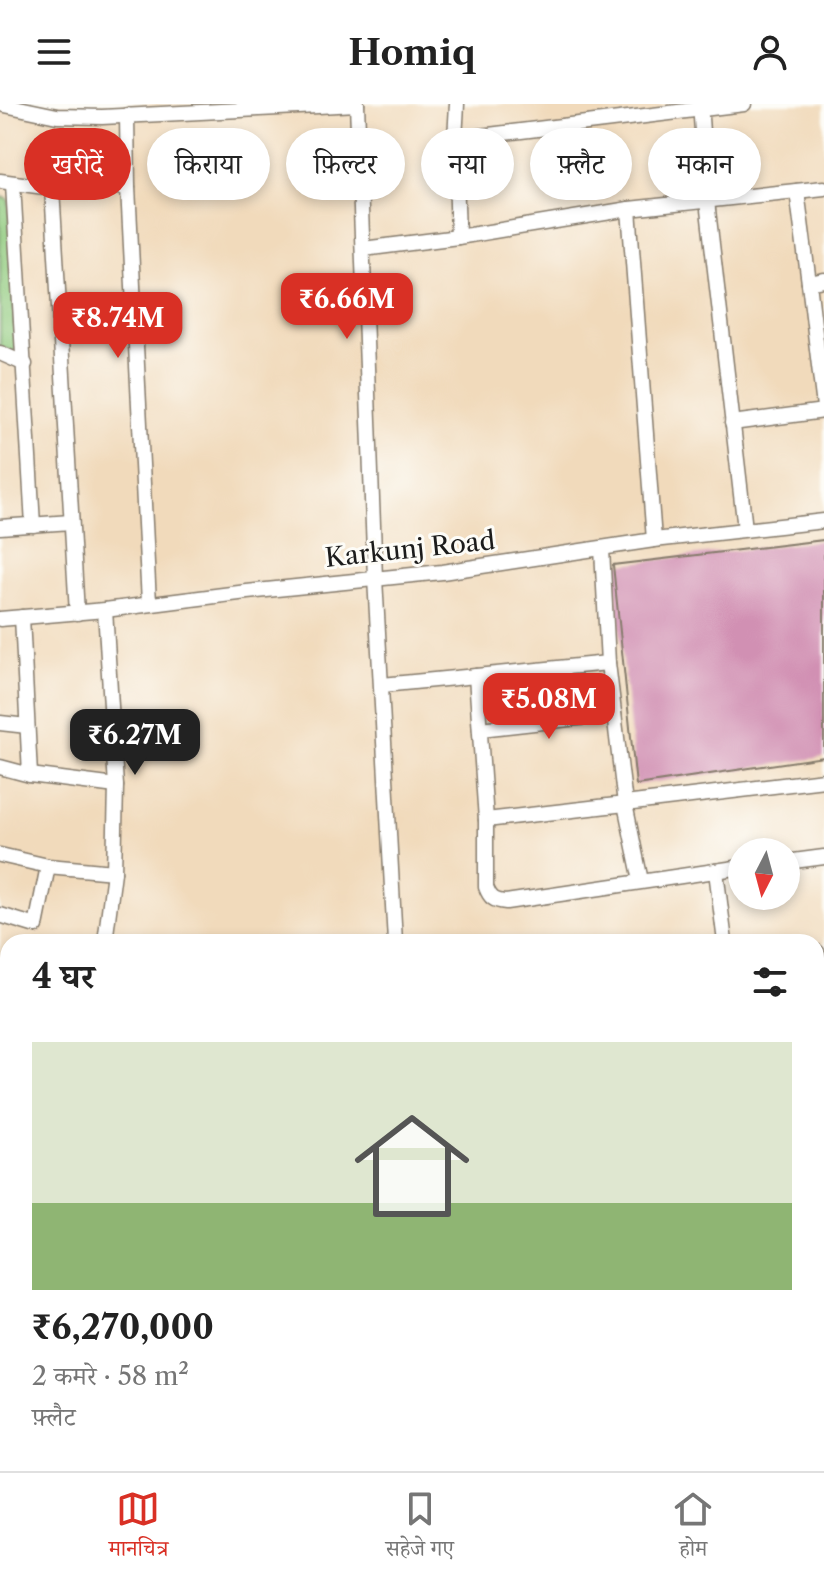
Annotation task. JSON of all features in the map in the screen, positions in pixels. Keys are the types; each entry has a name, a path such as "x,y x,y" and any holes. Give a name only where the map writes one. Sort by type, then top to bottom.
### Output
{"street":[{"path":"0,104 57,116 102,110 127,115 357,104 375,578 395,934"},
{"path":"456,128 457,104"},
{"path":"514,129 622,112 744,104"},
{"path":"700,106 707,201 745,529"},
{"path":"127,115 127,128"},
{"path":"7,182 25,364 33,525"},
{"path":"363,249 629,209 824,188"},
{"path":"732,423 824,409 816,281 797,191"},
{"path":"53,200 77,613"},
{"path":"129,200 149,603"},
{"path":"457,200 458,237"},
{"path":"629,209 654,540"},
{"path":"0,353 25,364"},
{"name":"Karkunj Road","path":"0,619 442,572 654,540 824,521"},
{"path":"0,527 71,522"},
{"path":"602,549 608,663 625,804 641,881"},
{"path":"105,610 116,786 114,872 106,934"},
{"path":"22,617 30,775"},
{"path":"382,685 608,663"},
{"path":"476,676 486,820 486,887 496,901 728,869"},
{"path":"480,729 614,714"},
{"path":"0,723 27,726"},
{"path":"0,767 30,775 116,786"},
{"path":"486,820 824,780"},
{"path":"0,855 48,866 114,872"},
{"path":"800,860 824,857"},
{"path":"34,934 48,866"},
{"path":"716,871 724,934"},
{"path":"0,915 36,926"}],"green space":[{"path":"0,196 9,200 16,353 0,347"}],"building":[{"path":"824,540 824,757 636,785 613,565"}]}
